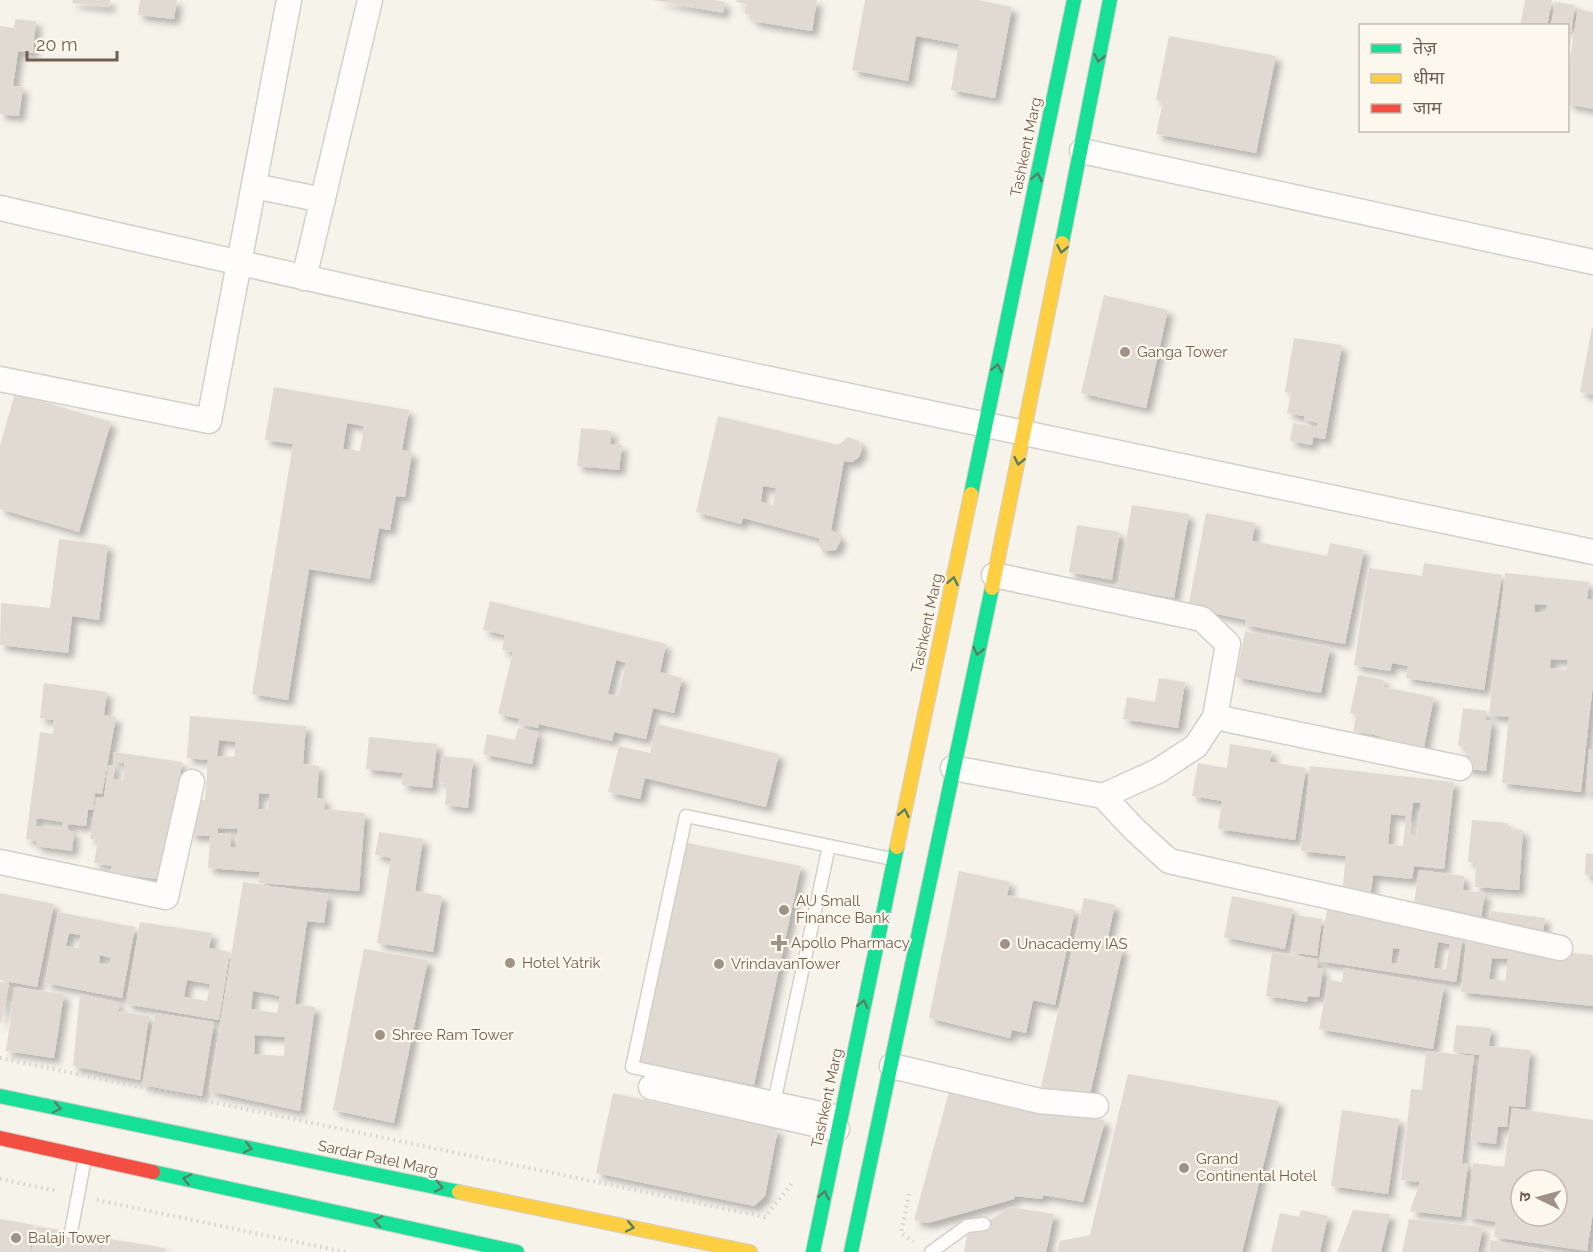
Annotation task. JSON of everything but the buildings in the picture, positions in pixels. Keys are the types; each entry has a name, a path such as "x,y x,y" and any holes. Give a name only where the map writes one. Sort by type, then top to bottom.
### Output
{"street":[{"path":"0,379 210,421 290,0"},
{"path":"304,278 370,0"},
{"name":"Tashkent Marg","path":"813,1252 1074,0"},
{"path":"851,1252 1025,434 1110,0"},
{"path":"1082,151 1593,262"},
{"path":"254,186 323,200"},
{"path":"0,208 239,264 1025,434 1593,552"},
{"path":"953,768 1103,796 1158,771 1196,746 1215,717 1228,644 1202,619 994,575"},
{"path":"1215,717 1460,768"},
{"path":"0,862 166,897 192,782"},
{"path":"1103,796 1169,861 1560,948"},
{"path":"892,1065 1040,1101 1096,1106"},
{"path":"651,1087 839,1120"},
{"name":"Sardar Patel Marg","path":"0,1096 750,1252"},
{"path":"0,1138 517,1252"}],"lane":[{"path":"839,1120 774,1098 632,1067 644,1010 686,816 894,860"},
{"path":"774,1098 829,846"},
{"path":"70,1232 85,1156"},
{"path":"931,1252 967,1226 984,1224"}],"path":[{"path":"0,1058 765,1217 801,1173"},
{"path":"0,1179 345,1252"},
{"path":"909,1194 901,1233 917,1246"}],"traffic: fast":[{"path":"971,494 1074,0"},
{"path":"1062,243 1110,0"},
{"path":"851,1252 992,588"},
{"path":"813,1252 897,847"},
{"path":"0,1096 459,1192"},
{"path":"153,1172 517,1252"}],"traffic: slow":[{"path":"992,588 1062,243"},
{"path":"897,847 971,494"},
{"path":"459,1192 750,1252"}],"traffic: jam":[{"path":"0,1138 153,1172"}],"place":[{"name":"Ganga Tower","path":"1125,352"},
{"name":"AU Small Finance Bank","path":"784,910"},
{"name":"Apollo Pharmacy","path":"779,943"},
{"name":"Unacademy IAS","path":"1005,944"},
{"name":"Hotel Yatrik","path":"510,963"},
{"name":"VrindavanTower","path":"719,964"},
{"name":"Shree Ram Tower","path":"380,1035"},
{"name":"Grand Continental Hotel","path":"1184,1168"},
{"name":"Balaji Tower","path":"16,1238"}]}
